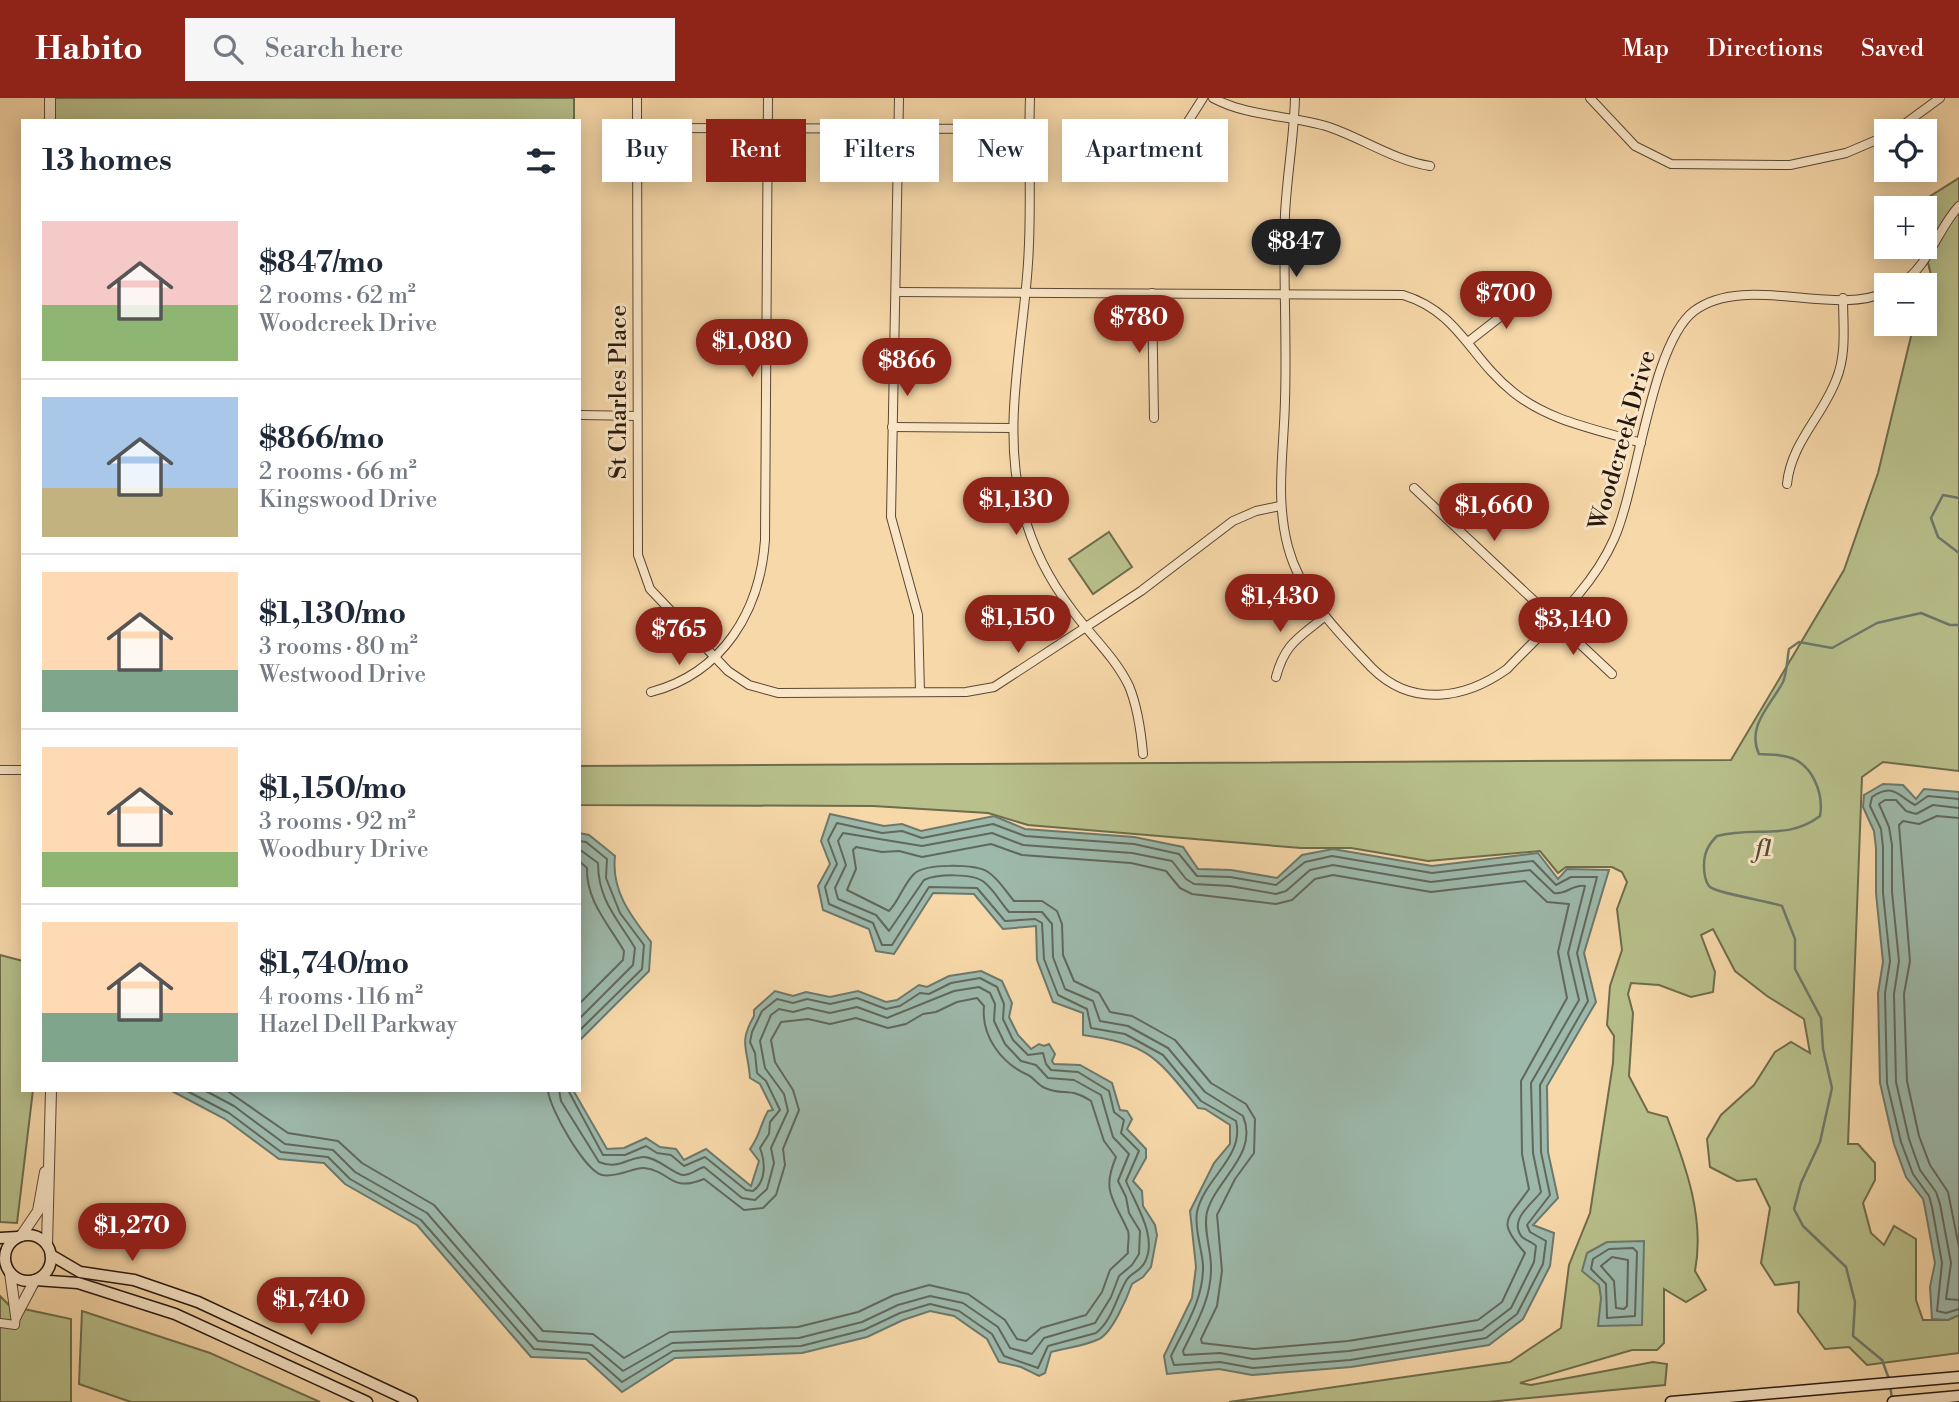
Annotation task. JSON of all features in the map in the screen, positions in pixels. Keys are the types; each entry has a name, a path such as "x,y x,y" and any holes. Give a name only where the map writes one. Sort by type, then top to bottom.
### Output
{"main road":[{"path":"20,1236 7,1248 6,1269 19,1280 78,1283 175,1314 367,1402"},
{"path":"0,1238 38,1237 49,1250 80,1272 134,1280 216,1310 412,1402"},
{"path":"35,1280 48,1271 49,1250"},
{"path":"1671,1402 1959,1377"},
{"path":"1893,1402 1959,1396"}],"street":[{"path":"50,98 50,119"},
{"name":"St Charles Place","path":"637,98 638,119"},
{"path":"768,98 768,119"},
{"path":"899,98 899,119"},
{"path":"1029,119 1030,98"},
{"path":"1190,119 1203,98"},
{"path":"1213,98 1247,111 1330,128 1406,162 1430,166"},
{"name":"Woodcreek Drive","path":"1295,98 1286,192 1286,397 1280,506 1289,550 1324,617 1379,674 1399,687 1421,694 1458,694 1493,679 1507,669 1596,573 1611,546 1671,339 1694,311 1723,298 1742,296 1843,298 1874,294"},
{"path":"1590,98 1635,146 1671,163 1790,165 1846,153 1874,141"},
{"path":"1911,119 1940,98"},
{"name":"St Charles Place","path":"638,182 638,555 650,589 738,679 768,692 966,692 993,687 1157,579 1233,521 1256,511 1280,506"},
{"path":"651,692 687,679 715,657 744,621 753,600 764,558 767,182"},
{"path":"898,182 891,517 918,615 920,692"},
{"path":"1029,182 1029,246 1012,428 1016,476 1031,536 1059,592 1114,662 1130,688 1141,732 1143,754"},
{"path":"1913,273 1921,266 1949,217 1959,206"},
{"path":"896,292 1403,295 1440,311 1495,376 1531,405 1577,425 1642,443"},
{"path":"1152,293 1154,418"},
{"path":"1468,342 1527,296"},
{"path":"1787,484 1789,463 1839,374 1843,345 1843,298"},
{"path":"582,415 637,416"},
{"path":"892,427 1012,428"},
{"path":"1414,488 1612,674"},
{"path":"1276,677 1281,656 1288,646 1324,617"},
{"path":"0,770 21,769"},
{"path":"49,1250 51,1092"},
{"path":"20,1236 38,1210 48,1165"},
{"path":"0,1323 15,1325 16,1316 6,1269"},
{"path":"16,1316 35,1280"}],"green space":[{"path":"52,98 574,98 574,119 52,119"},
{"name":"f1","path":"1959,178 1959,771 1883,762 1862,777 1848,1144 1858,1144 1875,1163 1875,1180 1863,1203 1871,1233 1884,1245 1894,1226 1916,1239 1916,1300 1923,1320 1948,1320 1959,1315 1959,1353 1867,1365 1849,1347 1825,1349 1798,1312 1799,1282 1775,1285 1761,1263 1770,1208 1756,1179 1737,1181 1710,1167 1707,1139 1721,1115 1754,1085 1775,1052 1791,1042 1810,1053 1804,1019 1767,996 1735,971 1713,929 1701,935 1715,972 1713,992 1691,997 1659,985 1631,983 1628,994 1633,1013 1629,1076 1648,1112 1667,1117 1674,1136 1696,1212 1698,1232 1695,1271 1706,1290 1686,1302 1664,1289 1664,1343 1657,1350 1632,1350 1520,1383 1531,1385 1653,1362 1667,1364 1665,1385 1488,1402 1229,1402 1510,1362 1561,1328 1569,1265 1590,1213 1613,1063 1614,1036 1607,1025 1610,986 1622,950 1617,909 1627,882 1622,872 1612,867 1566,867 1558,873 1540,851 1428,861 1351,848 1301,848 1028,825 988,813 873,806 581,805 581,766 1731,760 1844,570 1878,473 1911,336 1937,336 1937,273 1930,273 1927,259 1937,259 1937,196 1930,196"},
{"path":"1109,532 1132,567 1093,594 1069,559"},
{"path":"0,955 21,960 21,1092 33,1092 17,1223 0,1222"},
{"path":"0,1296 10,1306 71,1319 71,1402 0,1402"},
{"path":"82,1311 210,1353 320,1402 131,1402 79,1384"}],"water":[{"path":"1883,784 1903,785 1916,799 1924,789 1959,792 1959,1315 1948,1320 1932,1319 1930,1287 1935,1263 1925,1208 1923,1199 1906,1177 1894,1144 1880,1083 1878,993 1883,962 1876,893 1876,848 1874,831 1863,807 1864,795"},
{"path":"830,814 884,826 902,824 921,831 994,816 1025,829 1134,837 1183,847 1198,869 1231,870 1277,878 1302,855 1333,849 1432,866 1538,853 1558,879 1567,869 1609,870 1584,953 1596,1002 1547,1086 1548,1152 1558,1198 1533,1225 1554,1233 1550,1266 1523,1319 1489,1345 1351,1367 1252,1375 1219,1369 1167,1374 1164,1356 1192,1298 1196,1267 1190,1211 1214,1163 1230,1144 1230,1125 1205,1109 1198,1108 1150,1056 1123,1043 1083,1035 1083,1013 1053,1002 1037,960 1036,926 1003,929 974,894 933,893 894,954 876,951 869,929 823,910 818,886 830,864 821,841"},
{"path":"581,833 589,835 615,856 619,892 651,942 649,971 581,1039"},
{"path":"981,971 1002,981 1012,1003 1009,1017 1018,1035 1031,1049 1039,1044 1049,1044 1055,1054 1052,1061 1054,1064 1080,1065 1112,1083 1120,1110 1127,1111 1132,1119 1127,1129 1146,1149 1146,1158 1133,1181 1142,1191 1143,1206 1155,1225 1157,1235 1151,1267 1143,1277 1132,1284 1127,1298 1104,1335 1088,1343 1051,1352 1045,1373 1039,1376 1021,1367 999,1362 987,1339 954,1316 930,1311 867,1337 802,1353 675,1358 622,1392 586,1359 531,1357 417,1225 345,1184 324,1163 279,1159 225,1119 174,1092 574,1092 607,1149 624,1148 646,1138 660,1147 676,1149 684,1160 706,1149 751,1186 759,1161 750,1149 768,1111 773,1110 760,1084 750,1078 745,1040 754,1010 775,991 793,996 806,992 830,997 858,991 886,1002 897,1000 919,985 927,987 949,976"},
{"path":"1644,1241 1642,1325 1598,1326 1601,1298 1599,1285 1582,1271 1587,1253 1607,1242"}],"waterway":[{"path":"1959,498 1943,495 1931,518 1938,537 1959,553"},
{"path":"1889,1379 1882,1360 1853,1336 1855,1302 1846,1267 1803,1226 1794,1209 1801,1183 1820,1142 1832,1088 1823,1049 1821,1018 1795,969 1795,939 1782,906 1713,889 1706,879 1704,861 1707,849 1717,836 1783,831 1808,824 1820,816 1818,789 1810,772 1788,757 1759,754 1756,744 1758,725 1784,678 1789,649 1799,642 1832,648 1877,623 1921,613 1950,625 1959,625"},
{"path":"1890,1385 1892,1399"}]}
